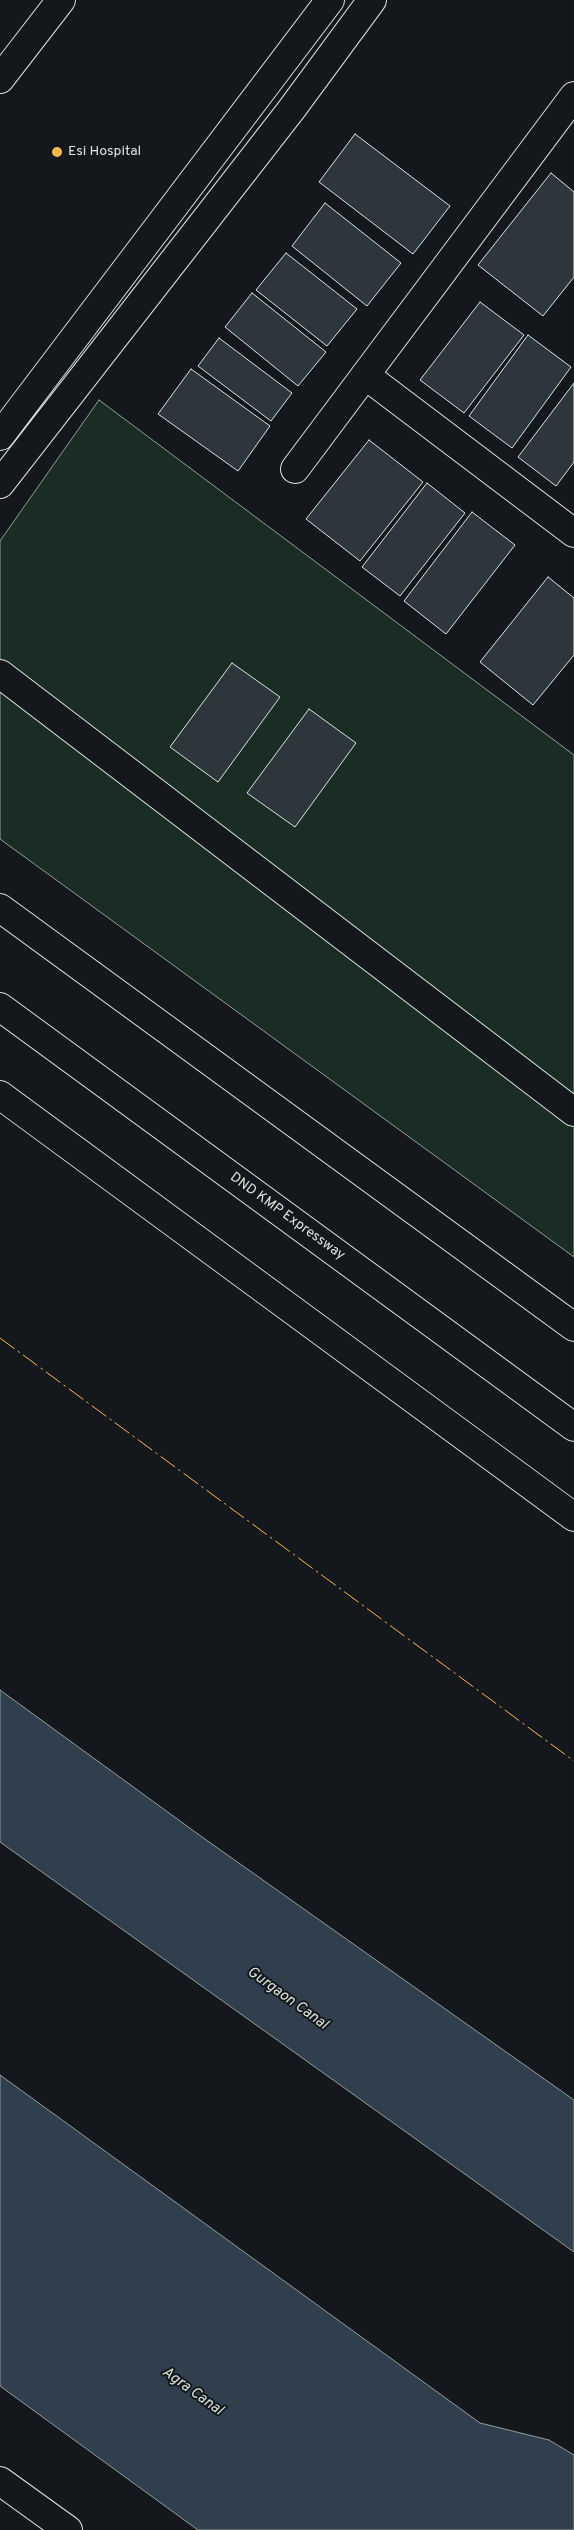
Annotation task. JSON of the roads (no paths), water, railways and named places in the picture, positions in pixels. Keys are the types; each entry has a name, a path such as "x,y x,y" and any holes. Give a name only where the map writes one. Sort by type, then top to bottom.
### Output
{"main road":[{"path":"0,79 61,0"},
{"path":"0,436 330,0"},
{"path":"0,484 291,110 372,0"},
{"path":"295,469 365,375 570,111"},
{"path":"365,375 574,533"},
{"path":"0,674 574,1112"},
{"path":"0,908 574,1327"},
{"name":"DND KMP Expressway","path":"0,1007 574,1427"},
{"path":"0,1095 574,1517"},
{"path":"0,2481 68,2530"}],"water":[{"name":"Gurgaon Canal","path":"0,1690 202,1837 574,2100 574,2252 0,1842"},
{"name":"Agra Canal","path":"0,2075 480,2423 549,2440 574,2455 574,2530 198,2530 0,2386"}],"place":[{"name":"Esi Hospital","path":"57,152"}]}
